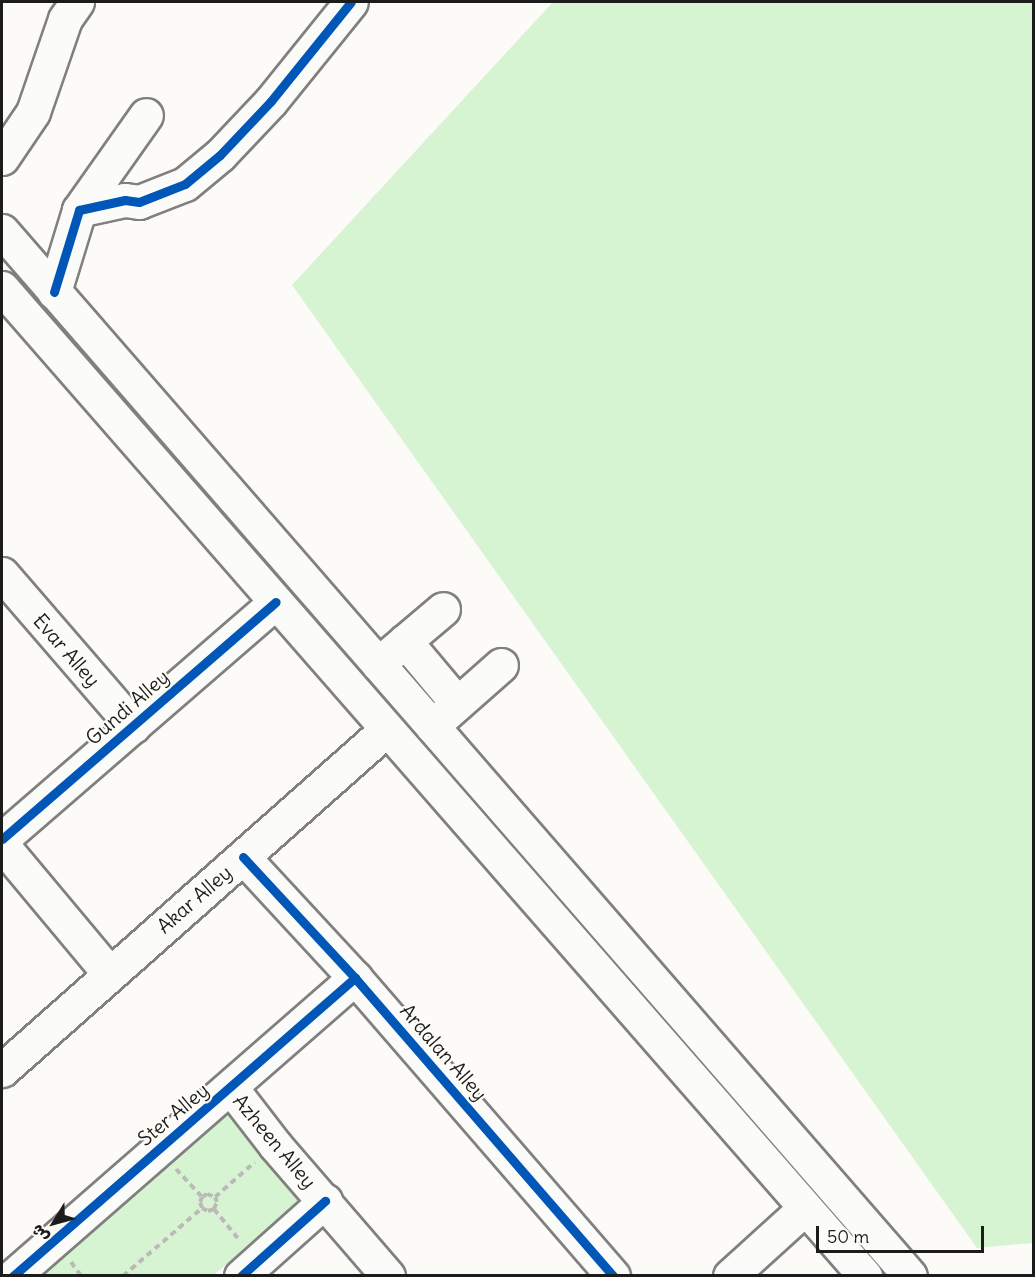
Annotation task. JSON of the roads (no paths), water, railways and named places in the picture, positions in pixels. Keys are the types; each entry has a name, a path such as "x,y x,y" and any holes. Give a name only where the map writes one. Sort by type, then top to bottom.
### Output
{"street":[{"path":"2,158 33,112 65,19 77,2"},
{"path":"79,210 125,200 139,202 185,184 220,155 271,101 351,2"},
{"path":"54,292 79,210 146,116"},
{"path":"2,231 910,1275"},
{"path":"3,292 865,1275"},
{"path":"159,469 187,444"},
{"name":"Evar Alley","path":"2,574 133,726"},
{"name":"Gundi Alley","path":"2,839 276,602"},
{"path":"378,664 443,609"},
{"path":"405,641 457,703"},
{"path":"432,726 501,665"},
{"name":"Akar Alley","path":"2,1070 387,729"},
{"path":"2,845 110,974"},
{"name":"Ardalan Alley","path":"243,856 355,978 613,1275"},
{"name":"Ster Alley","path":"13,1275 355,978"},
{"name":"Azheen Alley","path":"231,1088 275,1145 388,1275"},
{"path":"249,1268 325,1201"},
{"path":"730,1275 805,1208"}]}
